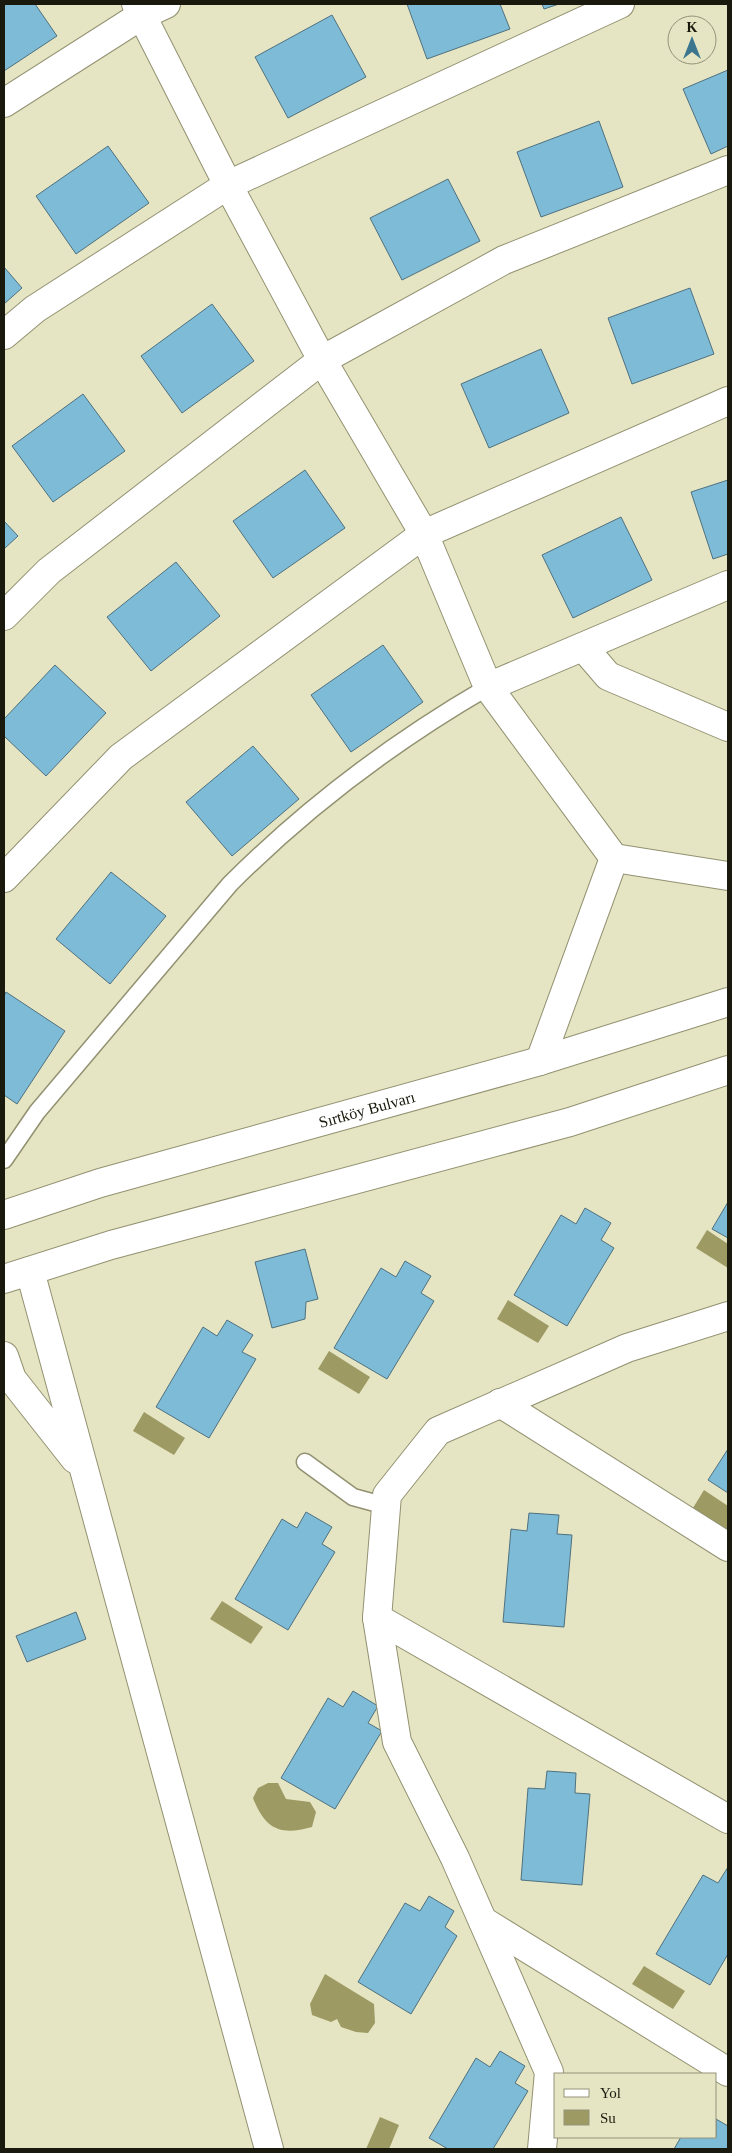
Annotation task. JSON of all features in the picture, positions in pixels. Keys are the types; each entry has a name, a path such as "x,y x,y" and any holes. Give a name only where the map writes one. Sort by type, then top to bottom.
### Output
{"street":[{"path":"4,103 139,10 166,4"},
{"path":"4,335 35,309 228,185 620,4"},
{"path":"139,10 228,185 322,360 424,534 488,687 614,858 728,876"},
{"path":"4,616 49,571 322,360 504,260 728,170"},
{"path":"4,878 121,757 424,534 728,401"},
{"path":"488,687 584,648 728,584"},
{"path":"584,648 608,676 728,727"},
{"path":"540,1062 614,858"},
{"name":"Sırtköy Bulvarı","path":"4,1215 100,1183 540,1062 728,1002"},
{"path":"4,1279 120,1243 570,1122 728,1070"},
{"path":"30,1271 269,2149"},
{"path":"542,2149 549,2072 455,1858 397,1742 377,1618 387,1495 438,1431 627,1348 728,1316"},
{"path":"4,1356 12,1379 83,1469"},
{"path":"500,1403 728,1548"},
{"path":"377,1618 728,1819"},
{"path":"483,1921 728,2072"}],"lane":[{"path":"4,1160 37,1112 230,884 338,786 387,750 437,717 488,687"},
{"path":"305,1462 353,1497 386,1506"}],"water":[{"path":"707,1230 728,1244 728,1268 696,1248"},
{"path":"508,1300 549,1326 538,1343 497,1319"},
{"path":"329,1351 370,1377 359,1394 318,1369"},
{"path":"144,1412 185,1438 174,1455 133,1431"},
{"path":"704,1490 728,1506 728,1530 693,1508"},
{"path":"222,1601 263,1627 251,1644 210,1619"},
{"path":"268,1783 278,1783 286,1799 310,1802 316,1812 312,1827 291,1831 282,1830 275,1828 263,1817 253,1798 258,1788"},
{"path":"644,1966 685,1991 673,2009 632,1984"},
{"path":"325,1974 374,2004 375,2023 368,2033 356,2032 341,2027 337,2019 331,2022 312,2015 310,2004"},
{"path":"380,2117 399,2125 389,2149 366,2149"}],"building":[{"path":"4,4 35,4 57,36 4,71"},
{"path":"407,4 500,4 510,29 427,59"},
{"path":"542,4 559,4 544,9"},
{"path":"332,15 366,77 288,118 255,57"},
{"path":"728,70 728,146 711,154 683,89"},
{"path":"599,121 623,187 541,217 517,152"},
{"path":"108,146 149,203 76,254 36,196"},
{"path":"448,179 480,241 402,280 370,218"},
{"path":"4,267 22,288 4,304"},
{"path":"690,288 714,354 632,384 608,318"},
{"path":"212,304 254,361 182,413 141,356"},
{"path":"541,349 569,413 489,448 461,384"},
{"path":"83,394 125,451 53,502 12,446"},
{"path":"305,470 345,528 273,578 233,521"},
{"path":"728,480 728,554 713,559 691,492"},
{"path":"621,517 652,580 573,618 542,555"},
{"path":"4,521 18,536 4,549"},
{"path":"176,562 220,616 151,671 107,617"},
{"path":"383,645 423,702 351,752 311,695"},
{"path":"55,665 106,713 46,776 4,736 4,719"},
{"path":"253,746 299,799 232,856 186,802"},
{"path":"111,872 166,916 110,984 56,939"},
{"path":"6,992 65,1031 17,1104 4,1095 4,996"},
{"path":"728,1202 728,1238 712,1229"},
{"path":"585,1208 611,1223 601,1240 614,1248 567,1326 514,1295 561,1215 576,1224"},
{"path":"305,1249 318,1299 306,1302 305,1319 272,1328 255,1262"},
{"path":"405,1261 431,1276 421,1293 434,1301 387,1379 334,1348 381,1268 396,1277"},
{"path":"227,1320 253,1335 242,1352 256,1359 209,1438 156,1407 203,1327 217,1336"},
{"path":"728,1449 728,1493 708,1480"},
{"path":"306,1512 332,1527 322,1544 335,1552 288,1630 235,1599 282,1519 297,1528"},
{"path":"529,1513 559,1515 557,1534 572,1535 564,1627 503,1622 511,1529 527,1531"},
{"path":"76,1612 86,1639 27,1662 16,1636"},
{"path":"353,1691 378,1706 368,1723 382,1731 335,1809 281,1778 328,1698 343,1707"},
{"path":"547,1771 576,1773 575,1793 590,1794 582,1885 521,1880 528,1788 545,1789"},
{"path":"728,1867 728,1954 710,1985 656,1954 703,1875 718,1883"},
{"path":"429,1896 454,1911 445,1927 457,1936 411,2014 358,1982 405,1903 420,1911"},
{"path":"500,2051 525,2066 515,2083 528,2091 493,2149 448,2149 429,2138 476,2058 490,2067"},
{"path":"717,2120 728,2126 728,2149 674,2149 680,2138 717,2138"}]}
